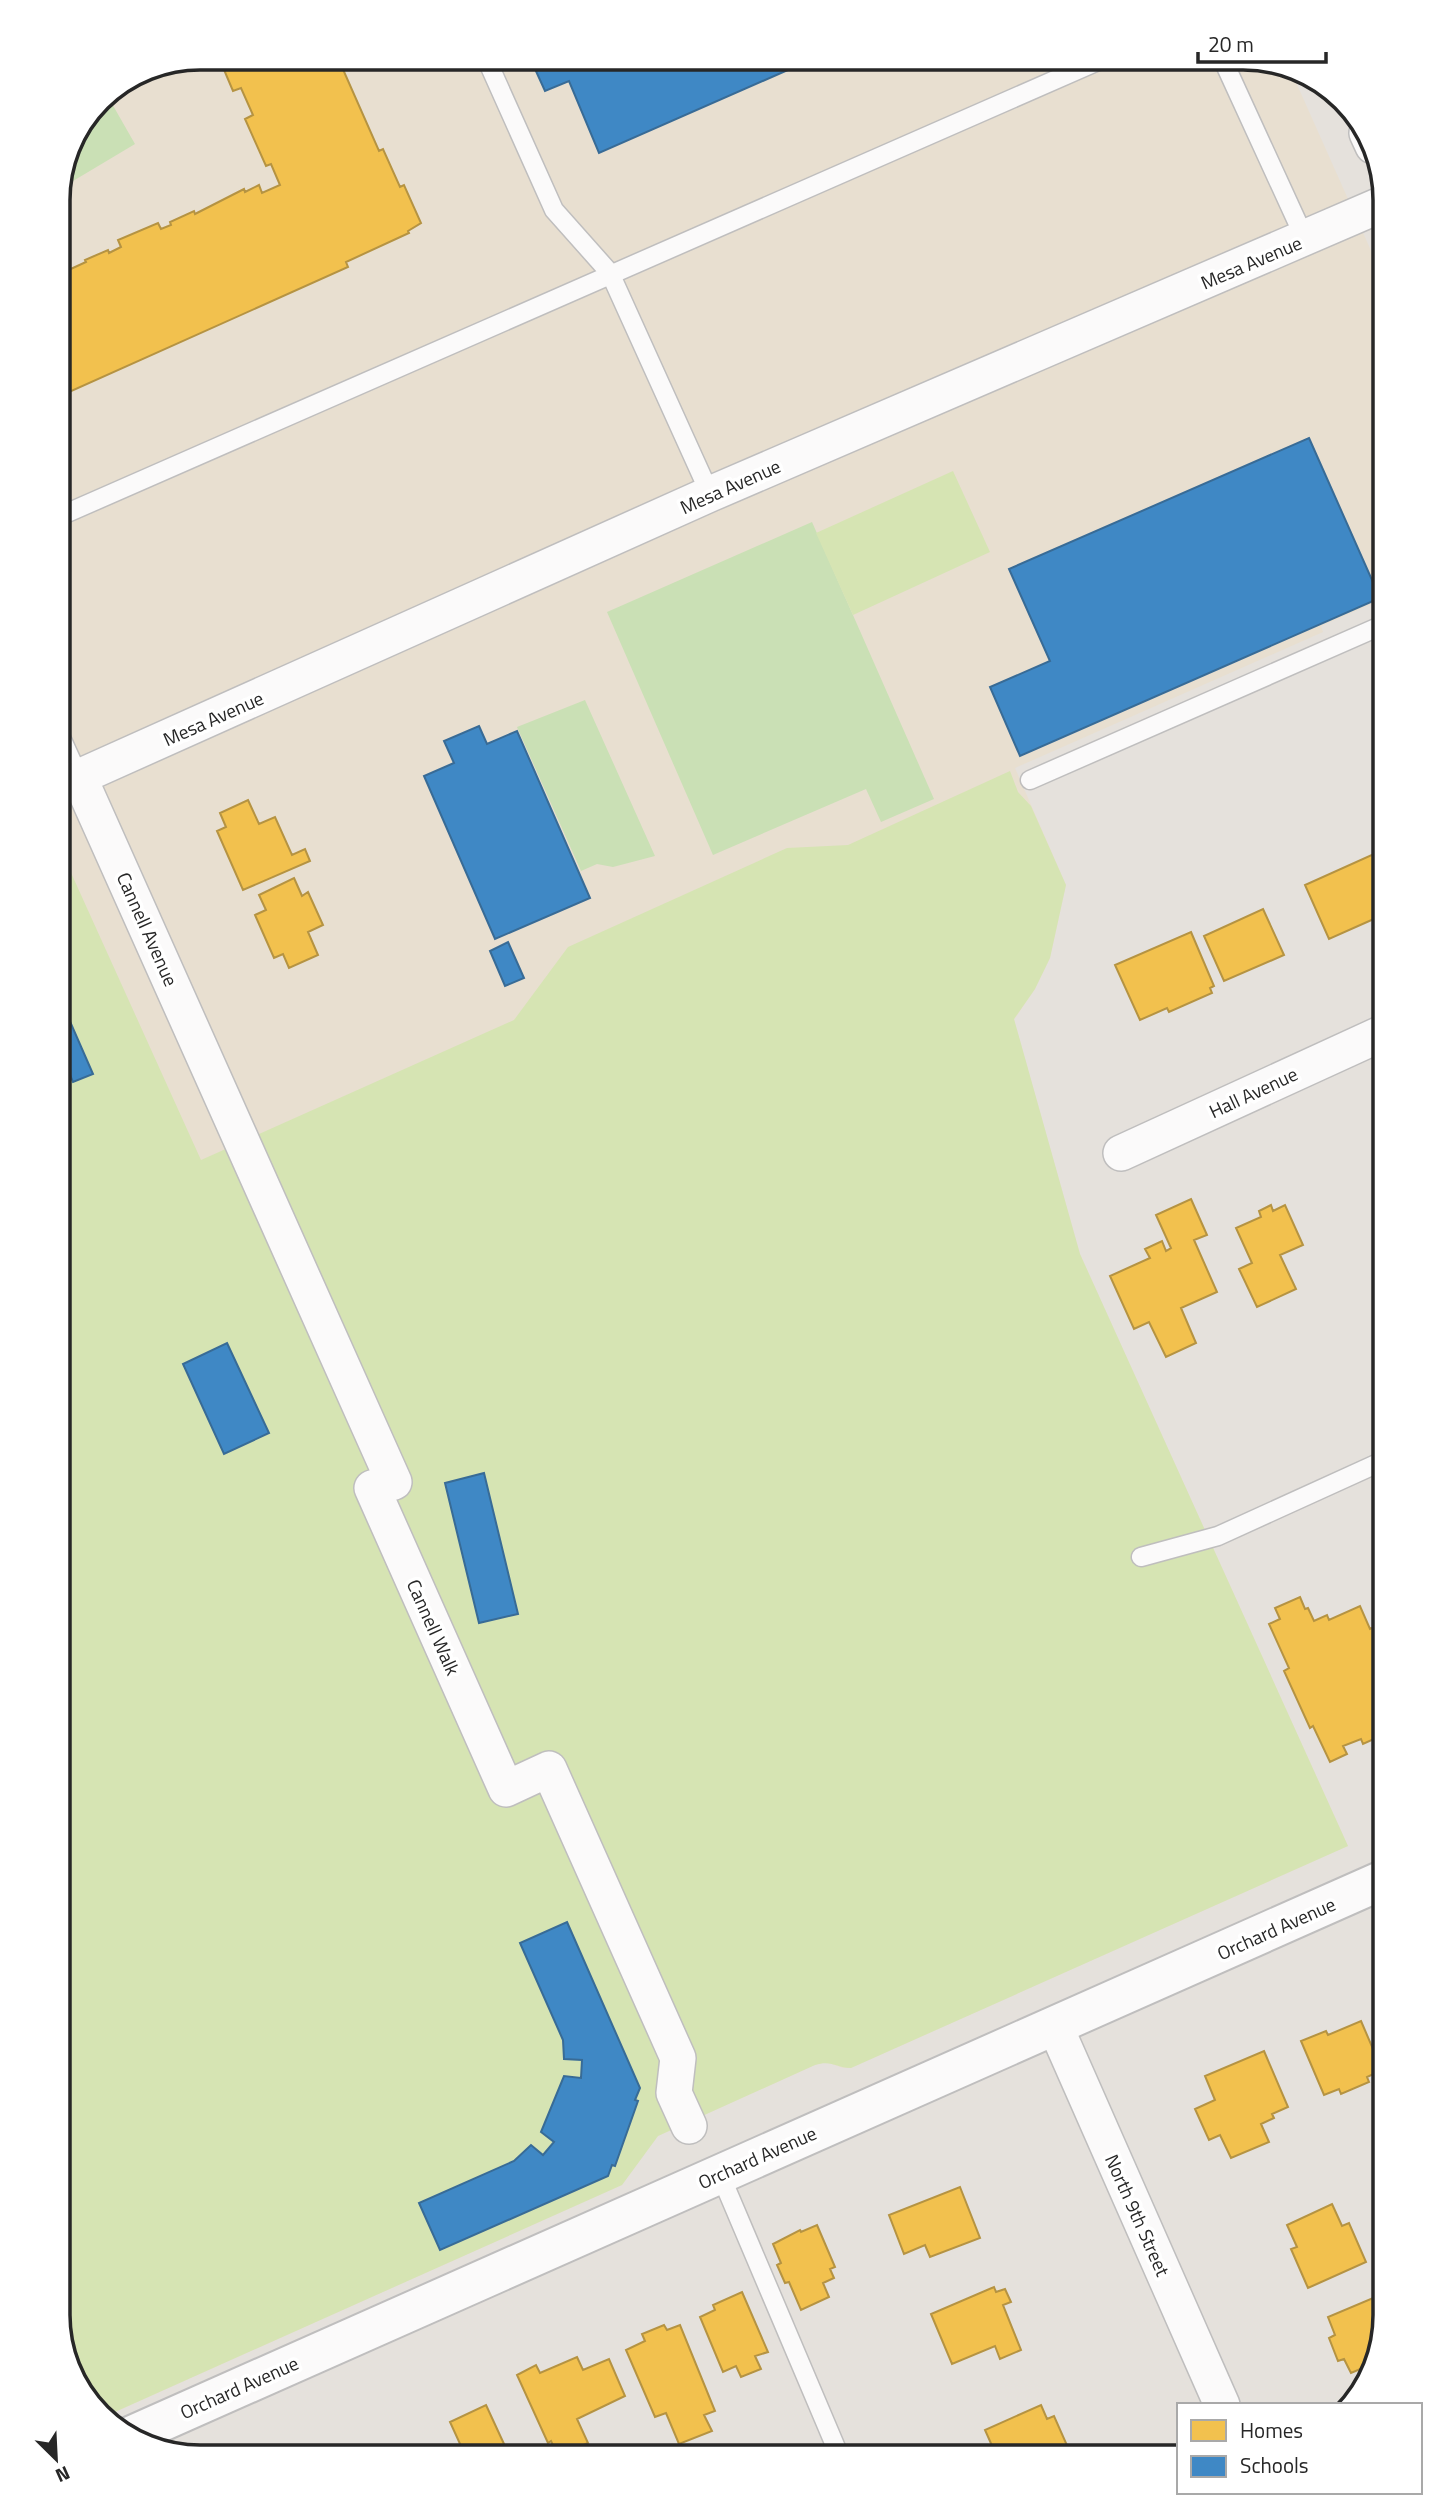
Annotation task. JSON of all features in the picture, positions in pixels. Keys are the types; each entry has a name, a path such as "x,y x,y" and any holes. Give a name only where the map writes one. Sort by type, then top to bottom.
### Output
{"street":[{"name":"Mesa Avenue","path":"79,777 710,494 1373,208"},
{"name":"Cannell Avenue","path":"79,777 216,1082"},
{"name":"Hall Avenue","path":"1121,1153 1373,1038"},
{"name":"Cannell Walk","path":"216,1082 394,1482 372,1488 506,1789 550,1769 678,2057 674,2093 689,2126"},
{"name":"Orchard Avenue","path":"141,2431 1373,1884"},
{"name":"North 9th Street","path":"1055,2026 1221,2403"}],"lane":[{"path":"491,70 554,209 610,273 710,494"},
{"path":"70,512 1077,70"},
{"path":"1228,70 1305,239"},
{"path":"1030,780 1373,629"},
{"path":"70,757 79,777"},
{"path":"1142,1557 1218,1536 1373,1465"},
{"path":"720,2174 835,2445"}],"shaded area":[{"path":"192,70 1251,70 1285,77 1296,81 1373,255 1373,603 1321,626 1323,632 1015,768 1066,885 1050,958 1035,989 1014,1020 1080,1254 1348,1846 851,2068 826,2062 815,2065 658,2136 622,2185 114,2413 92,2387 77,2357 70,2323 70,192 74,167 92,128 114,102 150,80"}],"green space":[{"path":"112,104 135,144 71,182 83,143"},
{"path":"953,471 990,552 853,615 816,533"},
{"path":"812,522 934,799 881,822 866,789 713,855 607,612"},
{"path":"585,700 655,856 613,867 597,864 581,871 517,727"},
{"path":"1010,771 1018,792 1031,806 1066,885 1050,958 1035,989 1014,1019 1080,1254 1348,1846 851,2068 826,2063 815,2065 658,2136 622,2185 114,2413 102,2401 83,2372 70,2323 70,871 201,1160 514,1020 568,947 787,848 848,845"}],"building: Homes":[{"path":"224,70 343,70 379,151 383,149 400,187 404,185 421,223 408,231 409,233 346,262 348,267 70,392 70,269 86,262 85,260 121,247 118,240 158,223 161,229 171,225 170,222 194,211 195,214 244,189 245,192 259,185 262,193 280,185 271,164 266,166 245,119 253,115 241,88 233,91"},
{"path":"248,800 259,824 275,817 292,855 305,849 310,861 243,890 217,831 226,827 220,813"},
{"path":"1373,854 1373,919 1329,939 1305,885"},
{"path":"294,878 302,896 308,892 323,925 308,932 318,955 289,968 283,954 274,958 255,915 266,910 259,895"},
{"path":"1263,909 1284,955 1224,981 1204,936"},
{"path":"1191,932 1214,986 1210,988 1212,993 1169,1012 1167,1008 1140,1020 1115,965"},
{"path":"1191,1199 1207,1235 1194,1240 1217,1292 1181,1308 1196,1343 1166,1357 1149,1322 1134,1329 1110,1276 1150,1258 1145,1249 1162,1241 1166,1251 1171,1248 1156,1215"},
{"path":"1271,1205 1273,1211 1285,1205 1303,1245 1280,1255 1296,1289 1257,1307 1239,1269 1252,1263 1236,1228 1261,1217 1259,1211"},
{"path":"1300,1597 1314,1621 1327,1615 1329,1620 1360,1606 1370,1629 1373,1628 1373,1739 1363,1744 1361,1739 1343,1746 1347,1754 1330,1762 1313,1726 1310,1728 1284,1671 1289,1668 1269,1624 1280,1619 1275,1608"},
{"path":"1361,2021 1373,2049 1373,2074 1367,2077 1369,2082 1341,2094 1339,2089 1324,2095 1301,2041 1326,2031 1328,2035"},
{"path":"1264,2051 1288,2107 1272,2114 1274,2118 1261,2124 1269,2142 1231,2158 1220,2135 1209,2140 1195,2109 1215,2100 1205,2076"},
{"path":"960,2187 980,2238 930,2257 925,2245 904,2254 889,2215"},
{"path":"1332,2204 1342,2226 1349,2223 1366,2262 1308,2288 1291,2249 1297,2247 1287,2225"},
{"path":"817,2225 835,2267 830,2269 834,2278 823,2283 829,2297 801,2310 789,2282 785,2283 777,2265 781,2263 773,2244 800,2230 801,2232"},
{"path":"994,2287 996,2292 1005,2289 1011,2302 1003,2305 1021,2350 1000,2359 995,2346 952,2364 931,2314"},
{"path":"742,2292 768,2352 755,2356 761,2369 741,2377 736,2366 723,2372 700,2317 715,2310 713,2305"},
{"path":"1373,2298 1372,2332 1361,2369 1351,2373 1344,2359 1338,2361 1329,2338 1335,2335 1328,2317"},
{"path":"664,2325 667,2330 680,2325 715,2411 704,2415 712,2431 679,2444 666,2413 655,2417 626,2350 645,2341 642,2334"},
{"path":"577,2357 583,2370 609,2359 625,2396 577,2419 588,2443 553,2445 551,2441 548,2443 517,2375 536,2365 540,2373"},
{"path":"486,2405 504,2445 461,2445 450,2422"},
{"path":"1041,2405 1047,2419 1054,2416 1067,2445 992,2445 985,2430"}],"building: Schools":[{"path":"535,70 788,70 599,153 569,81 545,91"},
{"path":"1309,438 1373,582 1373,601 1020,756 990,687 1050,661 1009,569"},
{"path":"479,726 487,744 517,731 590,898 495,939 424,776 454,763 444,741"},
{"path":"508,942 524,978 505,986 490,951"},
{"path":"70,1021 93,1074 73,1082 70,1075"},
{"path":"227,1343 269,1433 224,1454 183,1364"},
{"path":"484,1473 518,1614 479,1623 445,1483"},
{"path":"567,1922 640,2088 615,2166 612,2165 608,2176 440,2250 419,2203 514,2161 531,2145 543,2155 554,2142 541,2132 564,2076 581,2078 582,2060 564,2059 563,2040 520,1943"}]}
